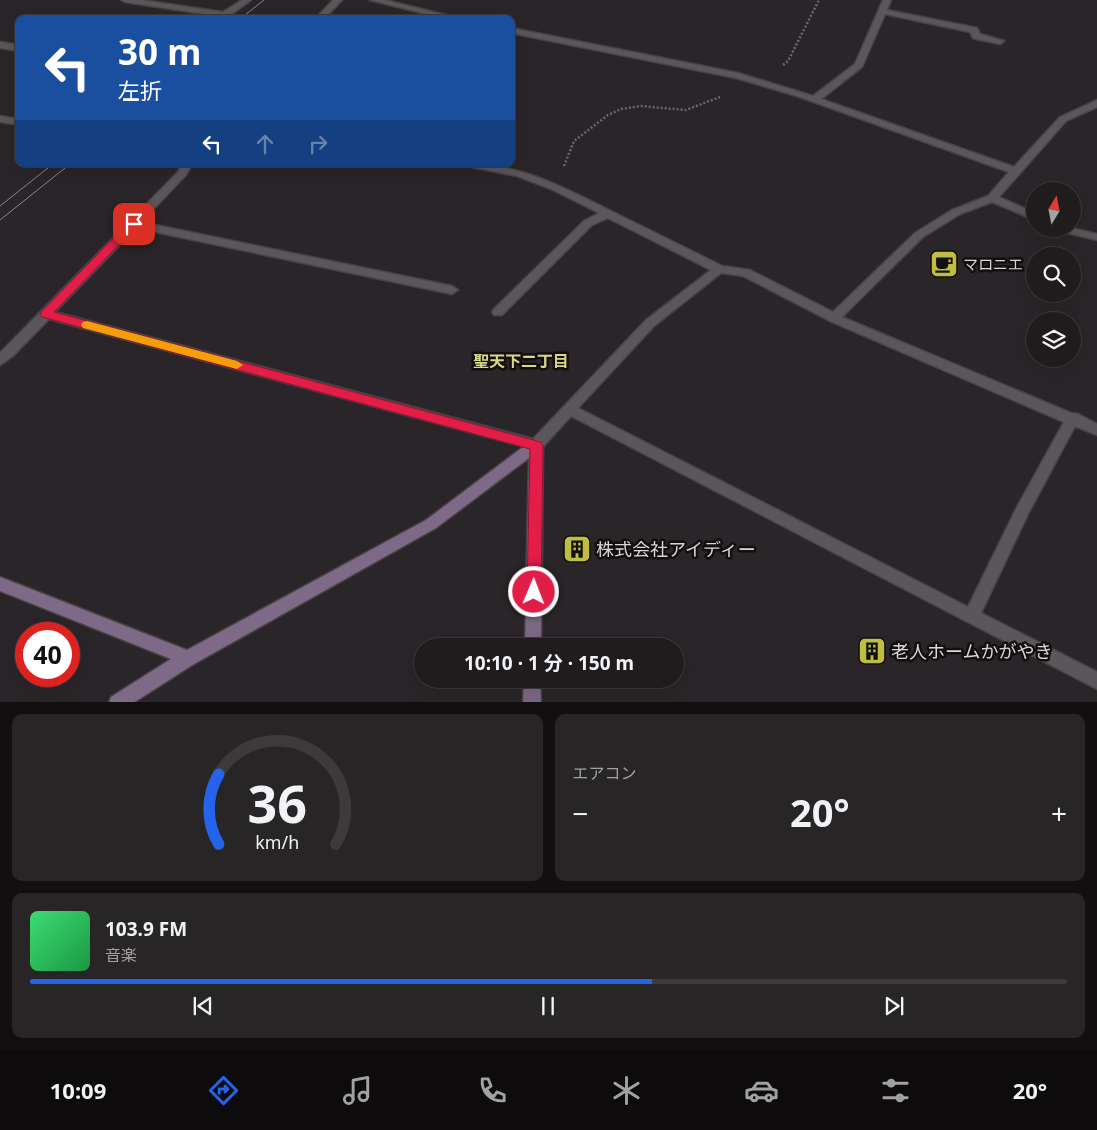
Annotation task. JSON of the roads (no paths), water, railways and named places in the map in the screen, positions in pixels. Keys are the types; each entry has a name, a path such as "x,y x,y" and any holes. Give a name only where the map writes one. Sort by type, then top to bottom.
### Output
{"street":[{"path":"125,0 211,15"},
{"path":"225,15 247,0"},
{"path":"323,15 338,0"},
{"path":"374,0 440,15"},
{"path":"814,99 859,65 887,0"},
{"path":"882,11 974,30 976,36 1000,41"},
{"path":"515,31 738,76 814,99 1015,171"},
{"path":"0,45 15,47"},
{"path":"834,318 919,235 956,212 992,198 1063,119 1097,103"},
{"path":"0,119 15,121"},
{"path":"0,360 134,224 182,173 185,167"},
{"path":"488,167 520,173 555,187 719,269 746,273 834,318 1097,430"},
{"path":"992,198 1026,212"},
{"path":"498,312 588,223 607,214"},
{"path":"134,224 452,290"},
{"path":"1081,233 1097,237"},
{"path":"117,702 188,658 431,524 536,445 650,324 719,269"},
{"path":"46,314 536,445"},
{"path":"570,410 972,615 1097,681"},
{"path":"972,615 1022,511 1072,418"},
{"path":"533,638 536,445"},
{"path":"0,584 188,658"},
{"path":"532,688 532,702"}],"tram line":[{"path":"245,15 264,0"},
{"path":"0,206 49,167"},
{"path":"0,220 66,167"}],"place":[{"name":"マロニエ","path":"944,264"},
{"name":"株式会社アイディー","path":"577,549"},
{"name":"老人ホームかがやき","path":"872,651"}],"district":[{"name":"聖天下二丁目","path":"521,361"}]}
